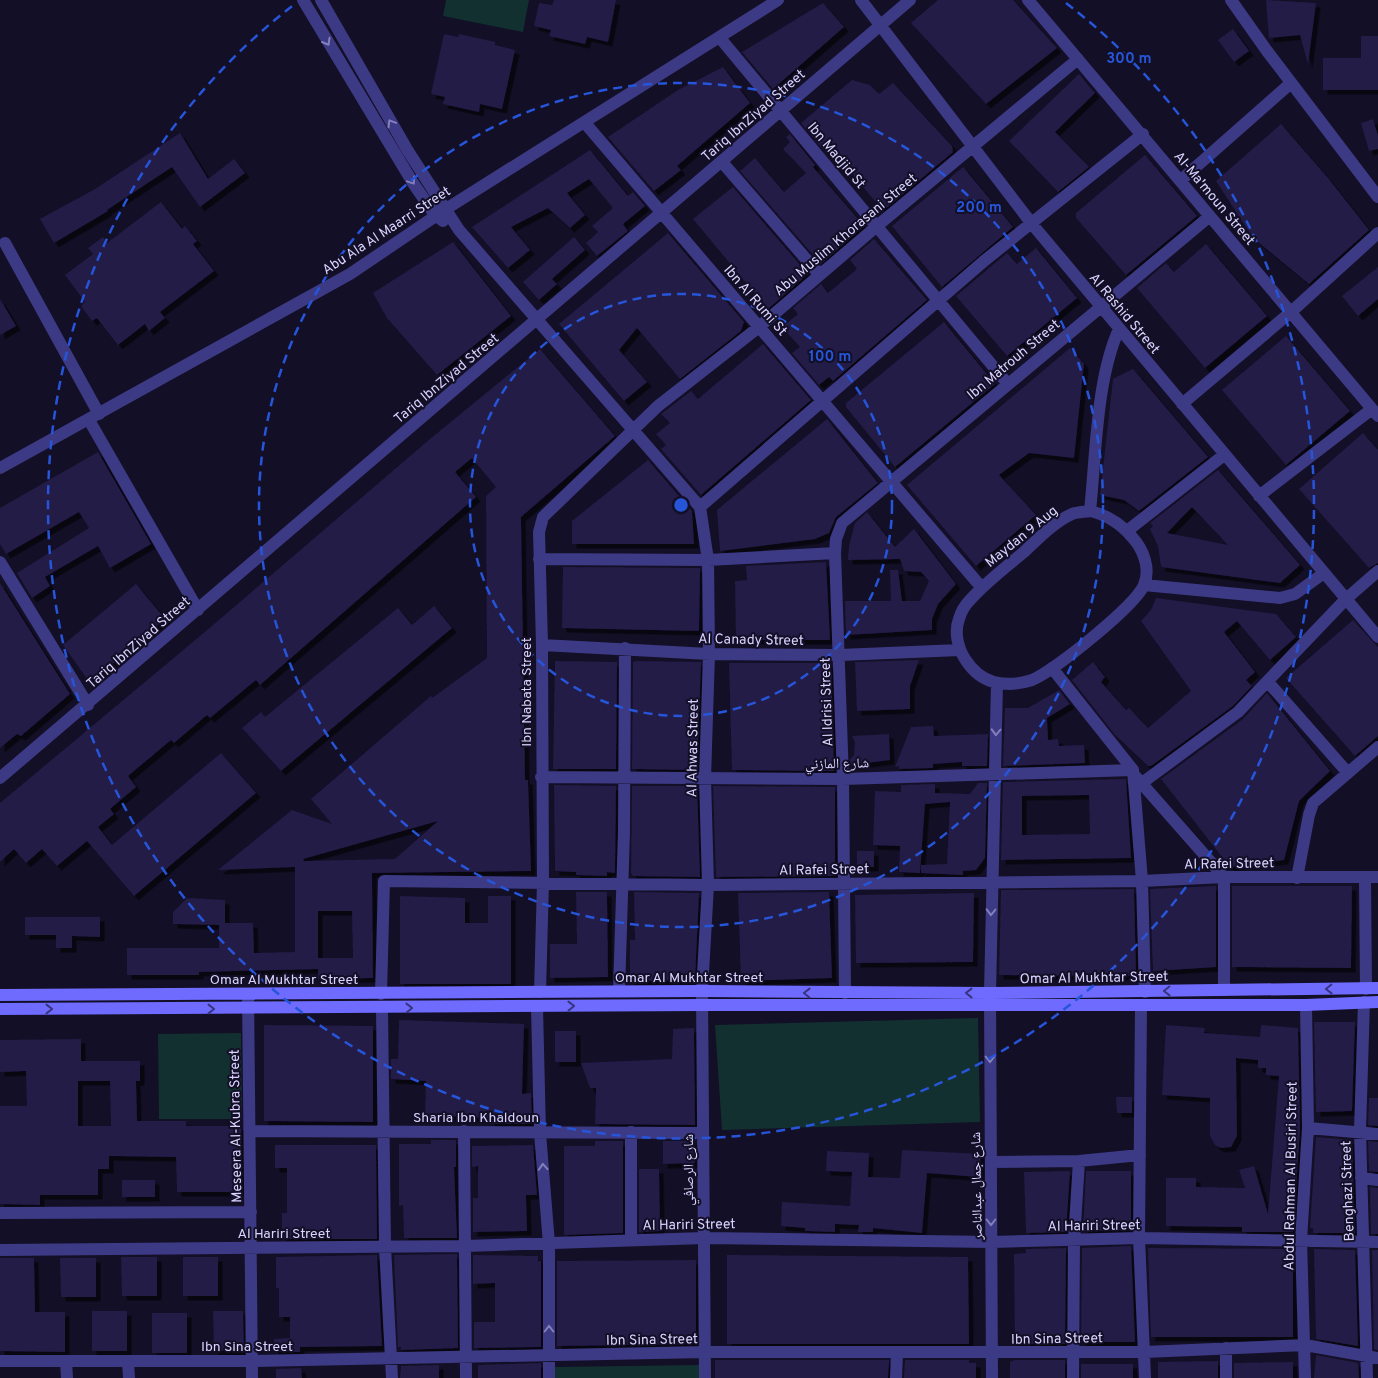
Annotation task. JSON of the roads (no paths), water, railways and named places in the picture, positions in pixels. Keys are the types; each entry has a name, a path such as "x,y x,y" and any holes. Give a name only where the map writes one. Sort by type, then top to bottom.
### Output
{"main road":[{"name":"Omar Al Mukhtar Street","path":"0,1010 702,1005 990,999 1145,992 1372,988"},
{"name":"Omar Al Mukhtar Street","path":"0,995 702,991 845,993 1141,1006 1306,1005 1378,1002"}],"street":[{"path":"303,0 386,140 441,212 459,230 536,321 700,507 984,260 1032,224 1143,134"},
{"path":"321,0 441,212"},
{"name":"Abu Ala Al Maarri Street","path":"0,468 350,274 441,212 778,0"},
{"name":"Al Rashid Street","path":"861,0 972,148 1032,224 1378,637"},
{"name":"Tariq IbnZiyad Street","path":"0,778 88,705 910,0"},
{"name":"Al-Ma'moun Street","path":"1028,0 1143,134 1375,412"},
{"path":"1231,0 1291,83 1378,197"},
{"name":"Ibn Madjid St","path":"720,38 1007,383"},
{"name":"Abu Muslim Khorasani Street","path":"632,431 688,381 759,327 819,274 1078,59"},
{"path":"1181,180 1291,83"},
{"name":"Ibn Al Rumi St","path":"585,123 982,588"},
{"path":"722,162 819,274"},
{"name":"Ibn Matrouh Street","path":"838,529 842,523 1007,383 1210,216"},
{"path":"1182,404 1291,312 1378,233"},
{"path":"5,243 94,417 198,610"},
{"path":"960,650 967,662 979,675 998,683 1011,684 1031,680 1052,668 1128,606 1144,585 1146,568 1144,555 1127,531 1107,517 1090,512 1099,419 1108,356 1119,330"},
{"path":"1259,496 1375,412"},
{"name":"Ibn Nabata Street","path":"540,992 542,645 539,525 543,517 632,431"},
{"path":"1127,531 1224,454"},
{"name":"Al Ahwas Street","path":"700,507 708,560 709,654 706,778 708,885 702,991"},
{"name":"Maydan 9 Aug","path":"960,650 958,620 970,600 1054,526 1071,514 1090,512"},
{"name":"Al Idrisi Street","path":"838,529 835,554 843,779 845,993"},
{"path":"539,559 708,560 835,554"},
{"path":"0,562 88,705"},
{"path":"1142,783 1238,712 1346,599 1378,571"},
{"path":"1144,585 1280,598 1295,594 1324,573"},
{"name":"Al Canady Street","path":"542,645 709,654 840,655 960,650"},
{"path":"619,991 625,777 625,648"},
{"path":"1052,668 1142,783 1224,877 1224,990"},
{"path":"1268,682 1348,773"},
{"name":"شارع جمال عبدالناصر","path":"992,1378 991,882 998,683"},
{"path":"1297,878 1313,804 1378,746"},
{"path":"1133,772 1142,881 1145,992"},
{"name":"شارع المازني","path":"541,777 843,779 1133,772"},
{"name":"Al Rafei Street","path":"381,994 384,881 708,885 1142,881 1224,877 1378,876"},
{"path":"1365,877 1372,988"},
{"name":"شارع الرصافي","path":"702,991 705,1378"},
{"name":"Meseera Al-Kubra Street","path":"248,994 252,1378"},
{"name":"Benghazi Street","path":"1364,1002 1360,1131 1361,1178 1363,1240 1372,1356 1367,1378"},
{"name":"Abdul Rahman Al Busiri Street","path":"1305,1378 1301,1240 1308,1128 1306,1005"},
{"path":"1141,1006 1139,1238 1145,1378"},
{"path":"537,1007 540,1133 549,1244 550,1356 548,1378"},
{"path":"382,1008 385,1247 392,1378"},
{"path":"1308,1128 1378,1134"},
{"name":"Sharia Ibn Khaldoun","path":"250,1132 703,1133"},
{"path":"464,1132 466,1378"},
{"path":"631,1132 631,1240"},
{"path":"991,1162 1079,1161 1140,1155"},
{"path":"1073,1378 1074,1240 1079,1161"},
{"path":"1361,1178 1378,1180"},
{"path":"0,1213 251,1212"},
{"name":"Al Hariri Street","path":"0,1250 466,1246 704,1238 992,1242 1139,1238 1363,1240 1378,1242"},
{"name":"Ibn Sina Street","path":"0,1361 391,1360 467,1355 550,1356 705,1352 992,1354 1145,1352 1305,1345 1372,1356"},
{"path":"1226,1348 1226,1378"},
{"path":"896,1378 897,1353"},
{"path":"66,1361 67,1378"},
{"path":"128,1361 129,1378"}]}
